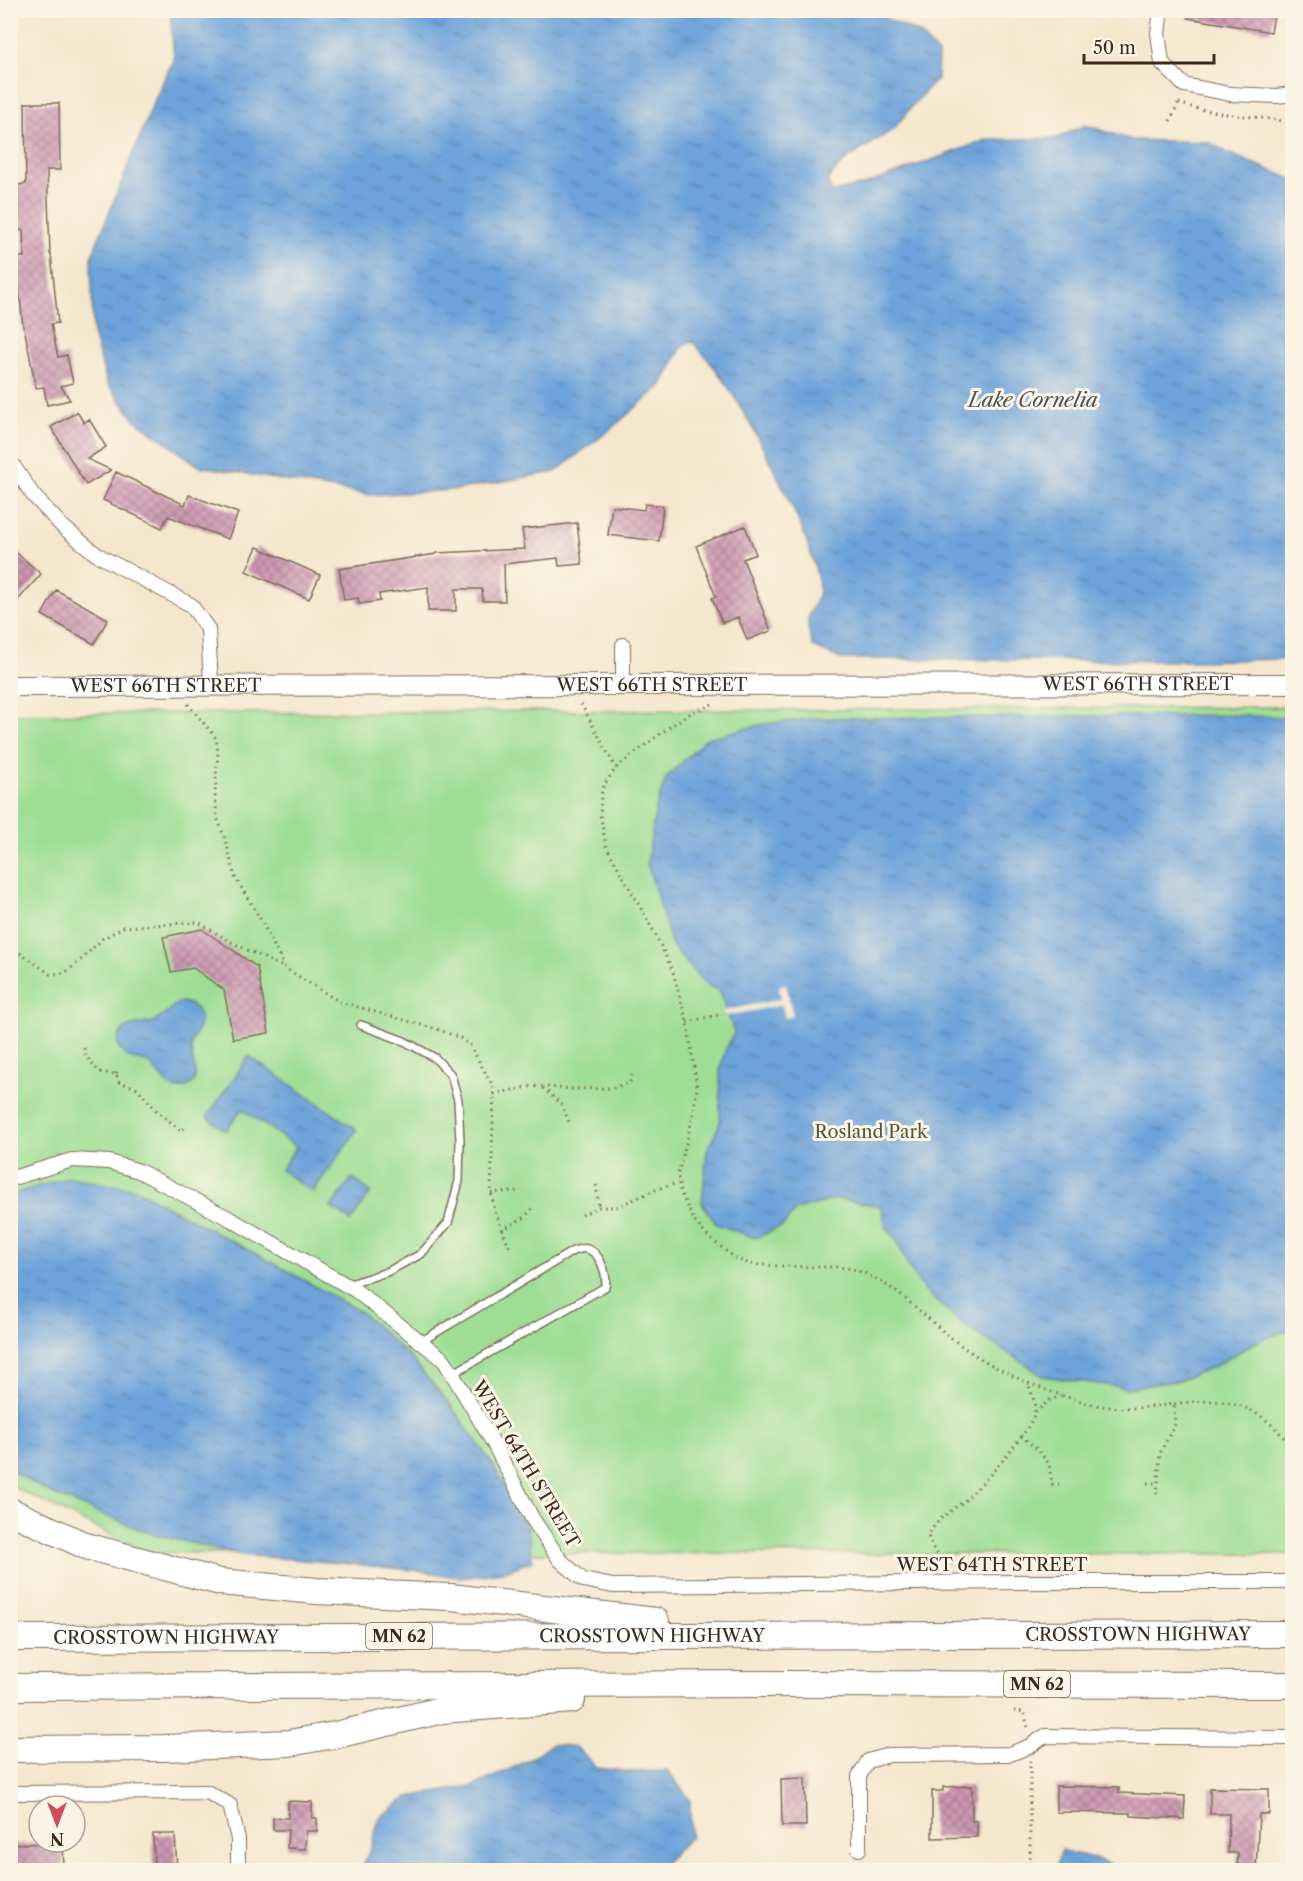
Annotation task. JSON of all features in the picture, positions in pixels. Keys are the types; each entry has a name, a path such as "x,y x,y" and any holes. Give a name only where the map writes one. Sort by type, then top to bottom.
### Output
{"highway":[{"path":"11,1511 86,1546 220,1582 316,1591 451,1597 788,1635"},
{"name":"CROSSTOWN HIGHWAY","path":"10,1638 1293,1634"},
{"path":"10,1749 163,1748 289,1743 340,1734 442,1710 781,1684"},
{"name":"MN 62","path":"10,1687 1293,1685"}],"street":[{"path":"1161,10 1158,33 1162,63 1184,86 1230,94 1277,96 1293,94"},
{"path":"10,461 33,495 63,527 96,554 191,605 208,629 211,685"},
{"path":"623,645 623,684"},
{"name":"WEST 66TH STREET","path":"10,686 1293,684"},
{"name":"WEST 64TH STREET","path":"10,1179 72,1160 109,1162 139,1171 347,1285 444,1360 494,1444 532,1518 560,1560 583,1580 613,1586 1293,1582"},
{"path":"860,1849 859,1776 868,1761 889,1755 1010,1754 1030,1746 1045,1736 1293,1738"},
{"path":"10,1793 207,1792 230,1804 238,1839 238,1870"}],"lane":[{"path":"347,1285 387,1272 421,1254 448,1223 459,1181 459,1110 451,1075 435,1058 405,1041 361,1025"},
{"path":"420,1342 573,1251 583,1248 590,1249 596,1254 606,1276 605,1287 452,1374"}],"path":[{"path":"1170,121 1184,86"},
{"path":"1179,103 1229,115 1293,123"},
{"path":"579,697 616,768"},
{"path":"183,698 216,738 218,752 215,795 217,817 235,877 261,920 285,968"},
{"path":"717,702 687,715 616,768 604,785 600,814 606,846 672,969 687,1022 697,1087 693,1116 678,1174 678,1184 687,1210 695,1222 706,1236 736,1259 750,1264 844,1268 871,1276 909,1302 975,1356 1028,1383 1061,1396 1100,1407 1122,1409 1216,1401 1234,1404 1252,1410 1265,1418 1293,1448"},
{"path":"10,946 50,975 65,973 102,939 124,927 198,922 231,942 285,968 340,1002 460,1038 470,1045 494,1088 491,1193 495,1211 511,1251"},
{"path":"687,1022 718,1015"},
{"path":"84,1048 86,1056 99,1072 116,1074"},
{"path":"116,1074 119,1069"},
{"path":"116,1074 119,1082 137,1088 157,1111 181,1131 187,1126"},
{"path":"494,1094 533,1086 613,1088 630,1082 632,1075"},
{"path":"542,1087 561,1104 570,1124"},
{"path":"582,1215 599,1207 616,1207 660,1188 678,1184"},
{"path":"596,1185 599,1207"},
{"path":"491,1193 519,1191"},
{"path":"502,1230 525,1217 533,1208"},
{"path":"1028,1383 1035,1412"},
{"path":"952,1564 940,1558 931,1547 928,1535 935,1523 965,1500 999,1466 1035,1412 1050,1400 1061,1396"},
{"path":"1157,1494 1160,1454 1175,1424 1174,1404"},
{"path":"1021,1436 1038,1450 1049,1464 1052,1484 1059,1484"},
{"path":"1147,1483 1158,1483"},
{"path":"1014,1711 1024,1712 1028,1724 1030,1870"}],"green space":[{"name":"Rosland Park","path":"1292,707 1292,1554 148,1553 11,1486 10,714"}],"water":[{"name":"Lake Cornelia","path":"170,11 870,11 920,34 938,54 937,79 894,129 844,161 827,180 832,192 864,185 986,140 1057,138 1086,125 1132,140 1208,142 1230,154 1292,179 1292,659 1197,661 841,659 813,647 808,620 819,585 816,569 800,524 773,467 737,401 705,355 692,341 682,347 661,386 555,472 455,490 370,495 199,466 135,420 107,383 93,334 91,258 174,58"},
{"path":"1233,715 1292,717 1292,1329 1260,1340 1213,1367 1177,1381 1127,1388 1042,1376 970,1330 925,1291 886,1226 881,1206 837,1199 796,1210 783,1226 755,1238 716,1224 702,1203 707,1151 720,1123 720,1070 725,1051 734,1033 720,991 705,984 672,946 647,863 656,808 666,778 707,738 764,724 822,718"},
{"path":"181,1002 189,1004 198,1011 200,1023 191,1044 195,1070 194,1081 190,1085 177,1089 167,1084 148,1063 124,1055 118,1043 120,1035 127,1028 155,1021"},
{"path":"249,1056 357,1130 313,1192 281,1170 296,1147 242,1109 226,1131 207,1117"},
{"path":"70,1177 135,1189 361,1312 410,1357 449,1403 493,1465 528,1528 532,1561 502,1572 461,1578 422,1571 242,1555 149,1533 52,1494 11,1470 11,1194"},
{"path":"352,1178 371,1192 351,1221 331,1207"},
{"path":"552,1744 576,1747 597,1768 631,1772 668,1771 690,1800 691,1836 657,1870 361,1870 371,1848 379,1818 408,1797 474,1786 527,1761"},
{"path":"1061,1850 1089,1857 1125,1870 1056,1870"}],"pier":[{"path":"786,984 793,1016 785,1018 782,1005 725,1016 723,1011 781,999 779,986"}],"building":[{"path":"1188,10 1275,10 1271,32 1188,18"},
{"path":"25,103 59,103 60,170 47,170 50,254 58,323 51,324 58,357 67,355 73,383 61,386 70,400 47,405 44,387 36,388 23,327 16,257 24,257 23,230 18,230 17,185 26,184"},
{"path":"77,412 84,423 89,419 106,447 87,459 111,470 86,485 51,427"},
{"path":"116,472 185,505 189,495 238,513 228,539 168,516 162,528 103,500"},
{"path":"645,504 663,506 659,541 608,535 612,506 644,510"},
{"path":"577,523 582,564 559,566 558,558 504,564 505,601 483,601 482,589 456,589 456,611 428,611 428,587 379,594 380,601 359,604 358,598 344,600 339,569 436,553 525,549 522,529"},
{"path":"745,526 756,554 743,559 771,631 747,640 738,617 722,623 712,598 716,597 696,546"},
{"path":"10,547 41,574 10,609"},
{"path":"257,547 320,575 309,599 246,571"},
{"path":"56,590 108,619 94,644 42,615"},
{"path":"202,929 257,967 269,1033 233,1039 224,990 193,968 171,972 163,937"},
{"path":"805,1778 806,1826 782,1826 781,1779"},
{"path":"972,1786 972,1821 977,1821 977,1837 932,1838 932,1791 943,1791 943,1787"},
{"path":"1056,1786 1119,1787 1119,1793 1185,1796 1184,1819 1131,1816 1131,1813 1056,1812"},
{"path":"1210,1788 1269,1789 1269,1814 1259,1814 1256,1870 1237,1870 1238,1853 1228,1853 1229,1814 1210,1814"},
{"path":"288,1801 312,1802 312,1818 317,1818 317,1831 306,1831 305,1849 287,1848 288,1830 273,1830 273,1818 288,1818"},
{"path":"153,1834 175,1834 177,1870 154,1870"},
{"path":"10,1844 27,1844 27,1854 63,1854 64,1870 10,1870"}]}
